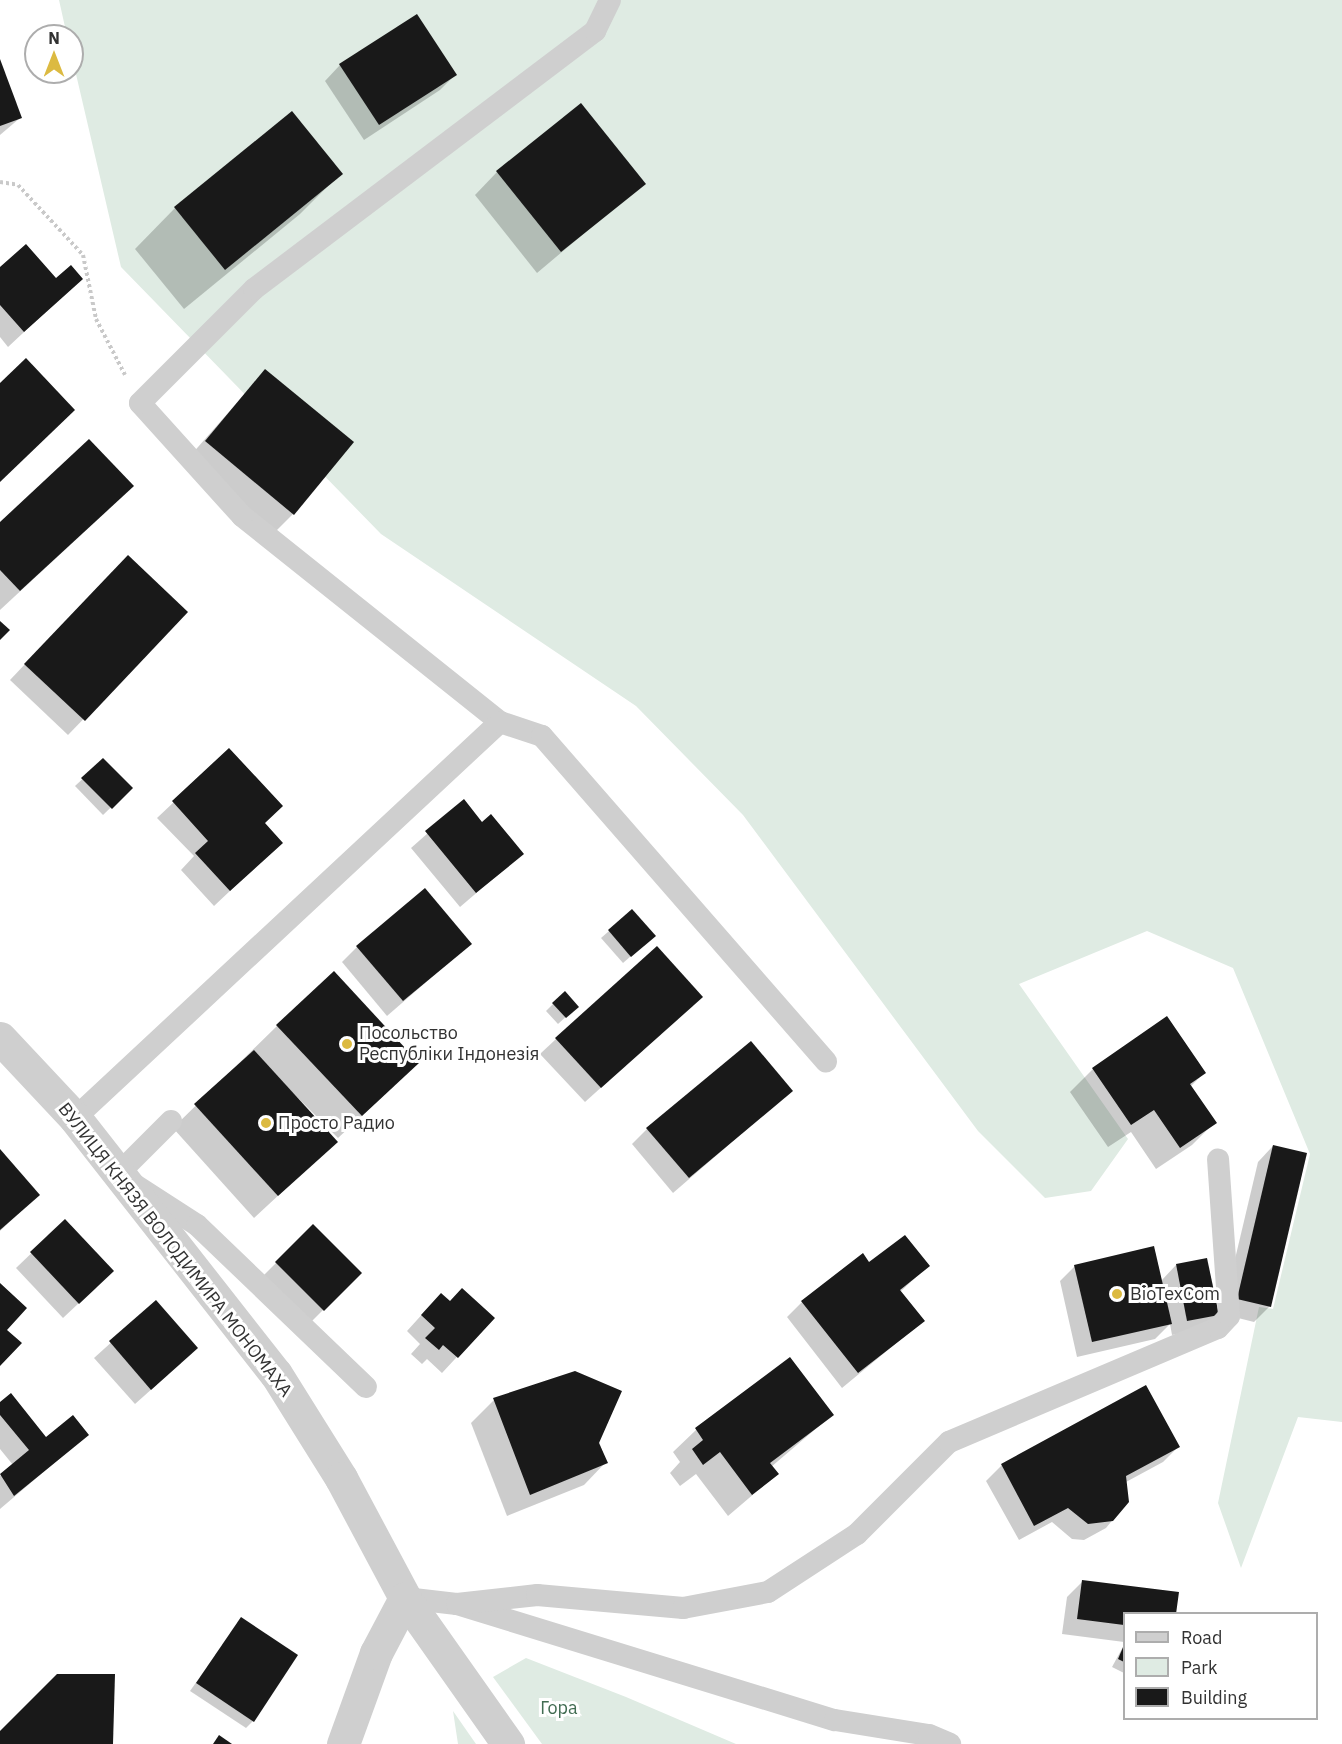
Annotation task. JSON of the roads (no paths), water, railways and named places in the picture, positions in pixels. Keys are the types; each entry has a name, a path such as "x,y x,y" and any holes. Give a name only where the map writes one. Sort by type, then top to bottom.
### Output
{"street":[{"name":"ВУЛИЦЯ КНЯЗЯ ВОЛОДИМИРА МОНОМАХА","path":"0,1038 75,1118 276,1374 341,1478 405,1598 508,1744"},
{"path":"343,1744 376,1653 405,1598"}],"lane":[{"path":"610,0 595,31 254,289 140,403 242,516 500,722 542,736 826,1061"},
{"path":"75,1118 500,722"},
{"path":"171,1121 118,1174 197,1225 366,1386"},
{"path":"457,1604 537,1595 683,1608 768,1592 857,1534 949,1442 1218,1328 1229,1316 1218,1159"},
{"path":"405,1598 457,1604 835,1720 929,1735 950,1744"}],"place":[{"name":"Посольство Республіки Індонезія","path":"347,1044"},
{"name":"Просто Радио","path":"266,1123"},
{"name":"BioTexCom","path":"1117,1294"}],"park label":[{"name":"Гора","path":"559,1708"}]}
